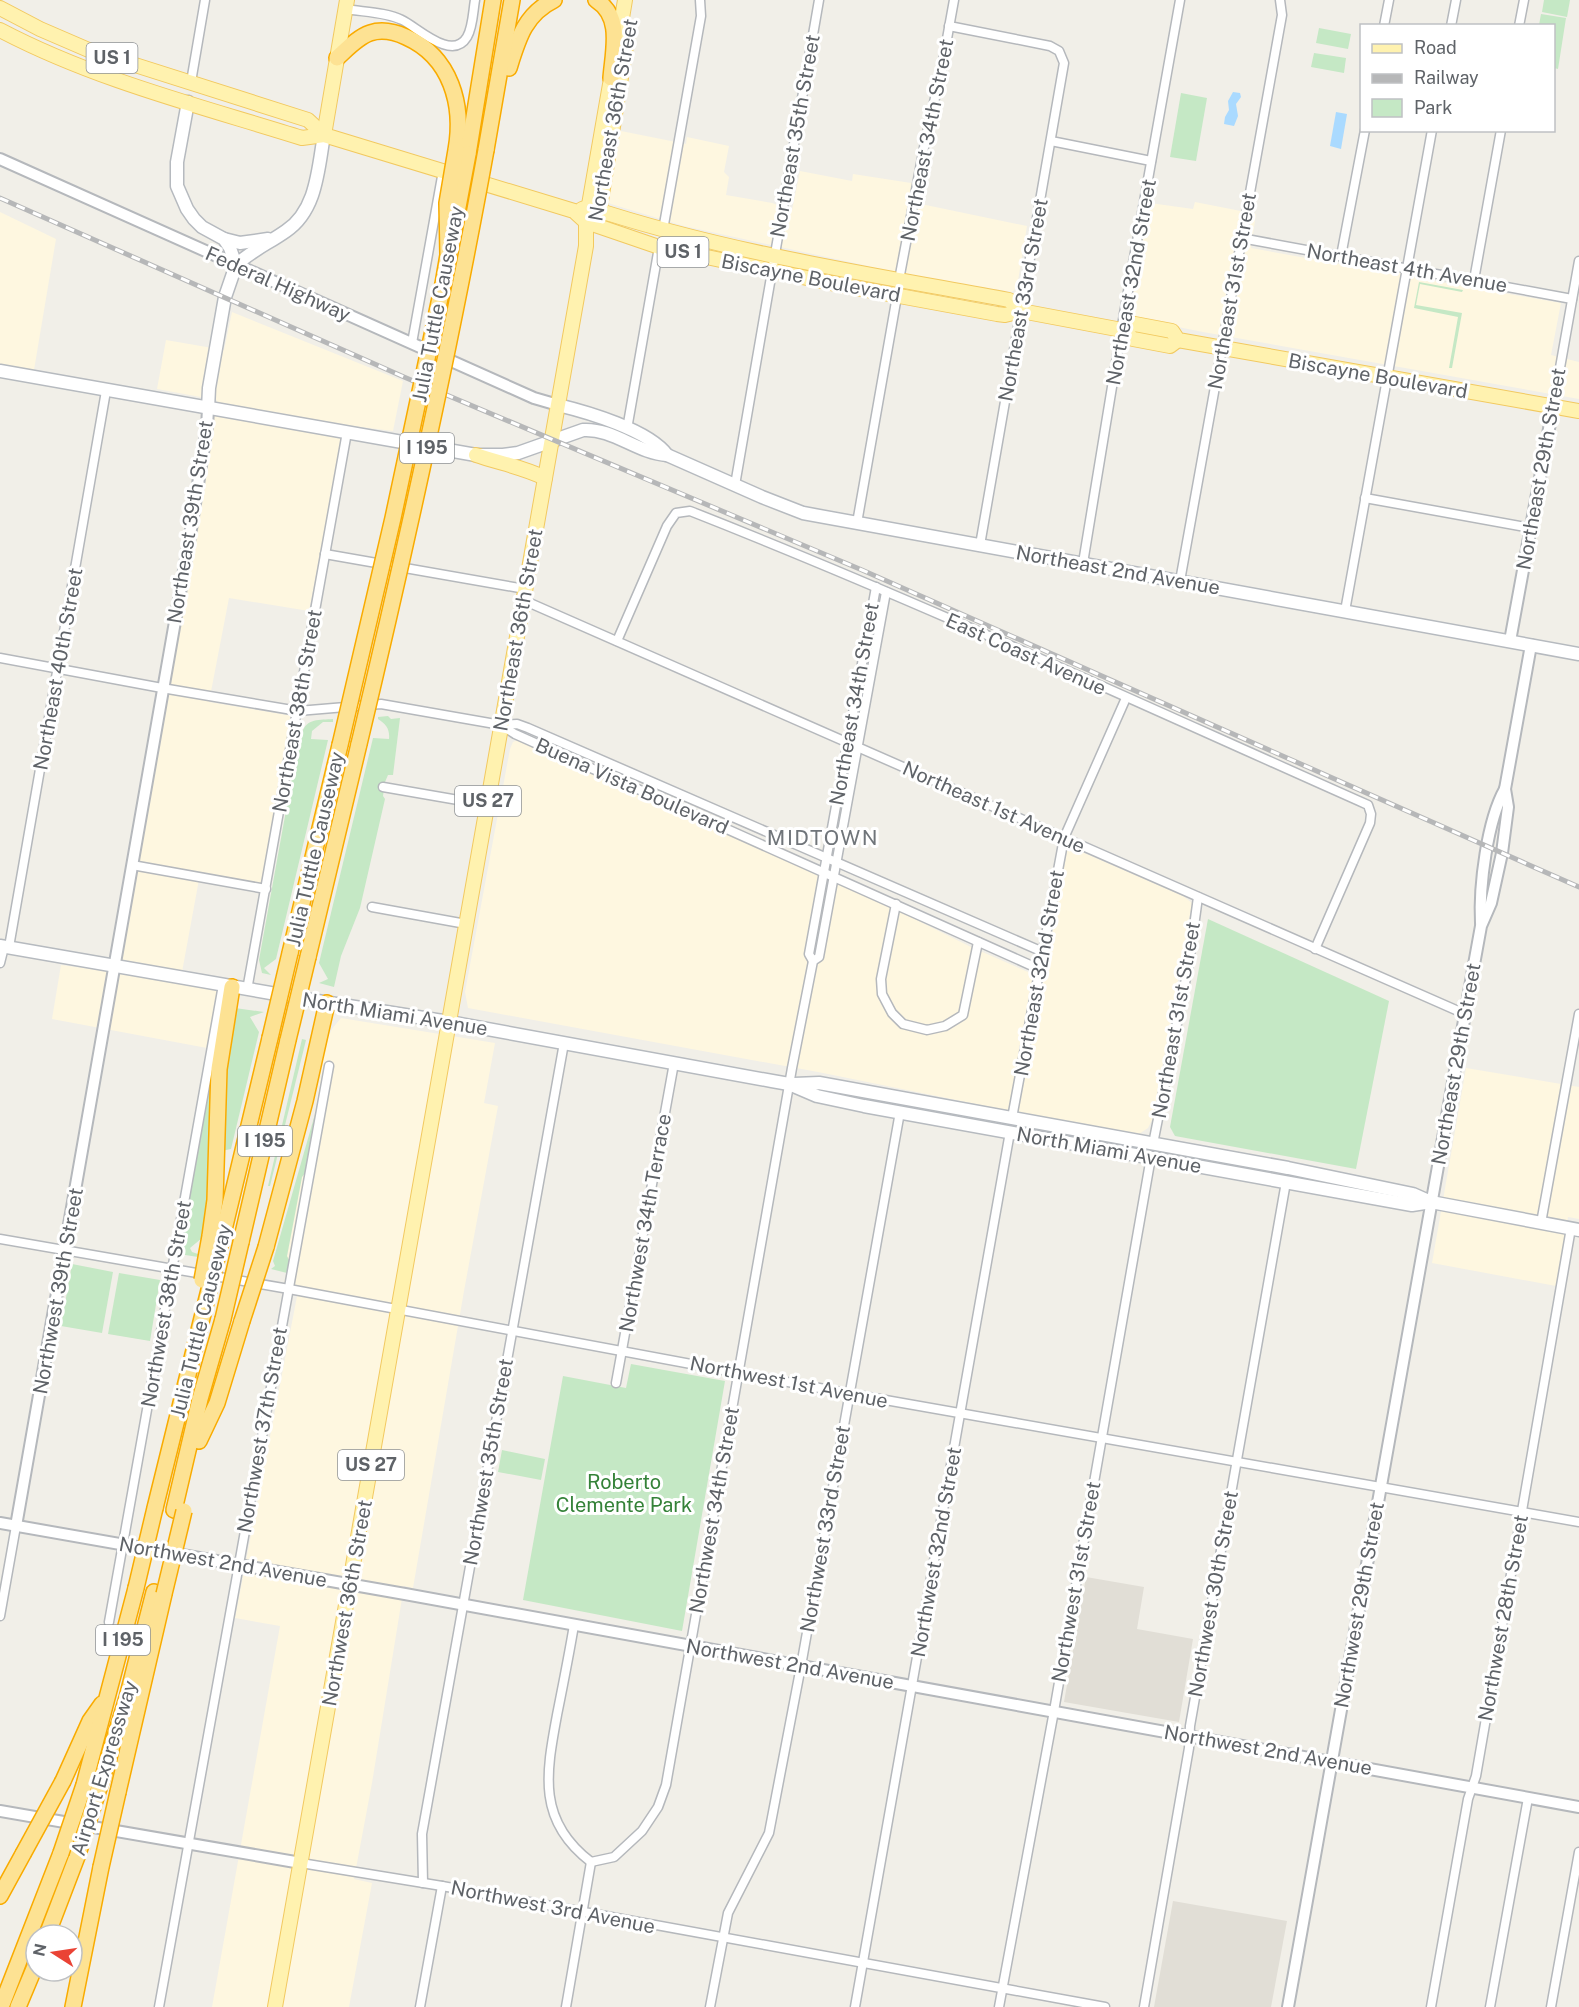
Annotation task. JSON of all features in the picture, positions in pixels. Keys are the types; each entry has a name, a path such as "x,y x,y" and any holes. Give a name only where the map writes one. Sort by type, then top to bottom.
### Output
{"highway":[{"name":"Julia Tuttle Causeway","path":"110,1691 193,1349 216,1237 270,1038 393,518 448,255 462,152 493,0"},
{"name":"Julia Tuttle Causeway","path":"223,1319 417,492 463,275 512,0"},
{"path":"492,119 520,33 537,11 554,0"},
{"path":"596,0 608,10 614,25 611,78"},
{"path":"337,58 363,36 386,31 402,35 428,50 442,66 452,86 462,152"},
{"path":"216,1237 214,1200 219,1069 227,986"},
{"path":"199,1441 217,1403 266,1247 305,1101 327,1003"},
{"path":"74,2007 159,1593 199,1441 223,1319"},
{"path":"179,1511 200,1399 223,1319"},
{"name":"Airport Expressway","path":"52,1923 78,1854 159,1593"},
{"path":"0,1896 63,1781 90,1721 110,1691"},
{"name":"Airport Expressway","path":"1,2007 61,1853 84,1785 110,1691"},
{"path":"83,1923 101,1867"},
{"path":"18,2007 28,1983"},
{"path":"63,2007 69,1983"}],"main road":[{"name":"Northeast 36th Street","path":"450,1022 591,224 611,78 625,0"},
{"name":"Northeast 36th Street","path":"593,209 634,0"},
{"path":"224,239 236,265 252,251 291,227 308,207 313,194 347,4"},
{"name":"Biscayne Boulevard","path":"0,8 40,29 91,51 308,120 324,135"},
{"name":"Biscayne Boulevard","path":"0,30 64,61 105,76 302,138 324,135 574,211 591,224 659,247 897,296 1005,315 1020,311 1122,330 1136,324 1172,331 1178,340 1579,411"},
{"path":"64,61 94,60 179,87 191,82"},
{"path":"188,102 177,162 177,186 187,209 202,227 224,239 240,243 275,237"},
{"name":"Biscayne Boulevard","path":"593,209 663,231 899,280 1009,300 1020,311"},
{"path":"574,211 593,209"},
{"name":"Northeast 39th Street","path":"208,409 209,388 225,297 236,265"},
{"name":"Northeast 2nd Avenue","path":"0,371 476,455 518,453 583,430 593,430 604,432 657,454 667,455 793,510 1579,654"},
{"name":"Northeast 2nd Avenue","path":"558,405 601,417 660,446 667,455"},
{"path":"476,455 530,470 545,478"},
{"name":"North Miami Avenue","path":"4,947 247,990 450,1022 789,1084 819,1083 1254,1162 1413,1194 1431,1202 1575,1229"},
{"name":"Northwest 36th Street","path":"275,2007 450,1022"},
{"name":"North Miami Avenue","path":"789,1084 817,1096 864,1106 1412,1205 1431,1202"},
{"path":"864,1106 890,1103 995,1122 1012,1118"},
{"path":"1032,1136 1062,1134 1136,1148 1153,1143"},
{"path":"1150,1158 1167,1153 1214,1162 1254,1162"}],"street":[{"path":"191,82 205,0"},
{"path":"347,4 395,18 451,46 465,40 475,0"},
{"path":"663,231 701,16 700,0"},
{"name":"Northeast 35th Street","path":"735,485 819,0"},
{"name":"Northeast 34th Street","path":"899,280 954,0"},
{"name":"Northeast 32nd Street","path":"1083,563 1180,0"},
{"name":"Northeast 31st Street","path":"1180,581 1282,15 1281,0"},
{"path":"1384,24 1389,0"},
{"path":"1451,24 1456,0"},
{"path":"1519,24 1524,0"},
{"name":"Northeast 33rd Street","path":"949,26 1056,48 1062,55 1063,68 980,545"},
{"path":"1341,256 1365,132"},
{"path":"1345,611 1432,132"},
{"path":"1474,280 1501,132"},
{"path":"1051,141 1152,161"},
{"name":"Federal Highway","path":"0,159 534,398 558,405"},
{"path":"411,343 443,171"},
{"name":"Northeast 4th Avenue","path":"1241,238 1572,299"},
{"path":"627,429 659,247"},
{"name":"Northeast 29th Street","path":"1510,641 1579,261"},
{"path":"857,523 897,296"},
{"name":"Northeast 40th Street","path":"0,963 58,669 106,391"},
{"name":"Northeast 39th Street","path":"114,966 189,542 208,409"},
{"name":"Northeast 38th Street","path":"247,990 347,432"},
{"path":"1365,498 1531,528"},
{"name":"East Coast Avenue","path":"617,641 667,526 675,513 682,511 690,511 876,587 1368,805 1371,814 1370,824 1315,949"},
{"name":"Northeast 1st Avenue","path":"325,554 524,594 617,641 1465,1014"},
{"name":"Northeast 34th Street","path":"789,1084 813,961 809,954 823,872 876,587"},
{"name":"Northeast 34th Street","path":"813,961 819,957 886,592"},
{"name":"Northeast 29th Street","path":"1431,1202 1481,926 1479,900 1487,854 1497,804 1505,789 1531,645"},
{"path":"0,658 298,711 379,704 501,725"},
{"name":"Northeast 32nd Street","path":"1012,1118 1064,838 1126,698"},
{"name":"Buena Vista Boulevard","path":"501,725 517,724 528,728 1043,952"},
{"name":"Buena Vista Boulevard","path":"501,725 515,734 1040,969"},
{"path":"383,787 487,805"},
{"path":"132,865 266,889"},
{"name":"Northeast 31st Street","path":"1153,1143 1189,963 1198,897"},
{"path":"896,904 881,989 892,1013 903,1024 927,1030 945,1026 963,1015 978,942"},
{"path":"372,907 466,924"},
{"name":"Northwest 39th Street","path":"0,1616 114,966"},
{"name":"Northwest 38th Street","path":"109,1622 171,1269 227,986"},
{"path":"1541,1223 1579,1014"},
{"name":"Northwest 35th Street","path":"423,1883 422,1834 564,1043"},
{"name":"Northwest 34th Terrace","path":"616,1383 674,1063"},
{"name":"Northwest 37th Street","path":"159,2007 328,1066"},
{"name":"Northwest 34th Street","path":"591,1862 614,1857 642,1831 658,1807 666,1785 789,1084"},
{"name":"Northwest 33rd Street","path":"710,2007 728,1913 769,1833 900,1112"},
{"name":"Northwest 32nd Street","path":"855,2007 1010,1132"},
{"name":"Northwest 31st Street","path":"999,2007 1054,1711 1150,1158"},
{"name":"Northwest 30th Street","path":"1144,2007 1190,1748 1190,1726 1286,1182"},
{"name":"Northwest 29th Street","path":"1288,2007 1431,1202"},
{"name":"Northwest 28th Street","path":"1431,2007 1468,1799 1476,1776 1575,1229"},
{"name":"Northwest 1st Avenue","path":"0,1239 289,1289 849,1394 1579,1522"},
{"name":"Northwest 2nd Avenue","path":"0,1523 574,1624 1579,1807"},
{"path":"566,2007 591,1862 574,1849 555,1819 548,1792 549,1758 574,1624"},
{"path":"1490,2007 1528,1798"},
{"name":"Northwest 3rd Avenue","path":"0,1811 442,1886 1105,2007"},
{"path":"1551,2007 1579,1852"},
{"path":"420,2007 442,1886"}],"shaded area":[{"path":"616,130 686,144 687,137 729,146 724,172 729,177 726,195 772,203 792,210 800,171 852,181 853,174 924,185 921,204 1027,226 1017,287 1012,292 981,287 961,287 880,272 868,266 684,226 611,204 606,201"},
{"path":"1195,202 1256,214 1251,248 1383,272 1388,270 1423,276 1428,280 1561,303 1551,355 1579,362 1579,399 1128,317 1150,203 1193,209"},
{"path":"0,212 56,239 34,370 0,364"},
{"path":"232,312 403,381 393,431 345,425 309,611 229,598 209,702 293,716 261,884 200,874 180,983 218,991 207,1048 52,1019 61,965 119,973 217,400 157,389 166,340 224,350"},
{"path":"520,739 844,884 971,947 1044,979 1068,846 1183,896 1192,903 1153,1118 1148,1128 1139,1134 1130,1135 818,1072 468,1008 465,992 510,749 513,742"},
{"path":"341,1018 495,1043 484,1103 498,1106 413,1588 404,1586 354,1879 372,1883 349,2007 212,2007 280,1626 235,1618 299,1286 284,1282 290,1262 287,1257 302,1177 305,1173 326,1042 332,1029"},
{"path":"1466,1068 1579,1087 1579,1219 1568,1217 1556,1286 1432,1263"},
{"path":"1086,1577 1144,1587 1137,1629 1193,1639 1179,1722 1064,1702"},
{"path":"1173,1901 1287,1921 1271,2007 1154,2007"}],"green space":[{"path":"1544,0 1570,0 1567,17 1542,12"},
{"path":"1541,14 1566,18 1558,69 1555,68 1555,24 1539,24"},
{"path":"1319,28 1351,34 1348,49 1316,43"},
{"path":"1314,53 1346,58 1344,73 1311,67"},
{"path":"1181,93 1207,98 1196,161 1170,157"},
{"path":"1419,282 1463,290 1462,292 1420,284 1416,305 1462,313 1452,368 1449,368 1458,317 1414,308"},
{"path":"388,716 391,719 400,718 393,775 388,775 385,782 383,796 385,799 360,908 341,956 334,987 319,983 328,979 319,963 373,738 389,739 387,727 378,717"},
{"path":"333,719 333,722 323,722 312,731 311,739 328,740 276,959 264,968 271,975 262,973 259,960 300,733 310,722"},
{"path":"1208,919 1389,1001 1356,1169 1175,1136 1170,1127"},
{"path":"235,1008 264,1012 250,1017 259,1032 231,1149 221,1151 224,1076"},
{"path":"217,1034 210,1174 202,1238 190,1248 192,1252 198,1254 198,1257 179,1254"},
{"path":"302,1039 306,1040 270,1186 268,1186"},
{"path":"315,1114 287,1256 290,1262 287,1273 271,1269 275,1266 273,1261"},
{"path":"72,1264 113,1272 102,1333 61,1326"},
{"path":"119,1273 160,1280 150,1341 108,1334"},
{"name":"Roberto Clemente Park","path":"631,1364 725,1381 682,1631 523,1600 563,1376 626,1388"},
{"path":"502,1450 545,1459 541,1480 498,1472"}],"water":[{"path":"1233,92 1240,93 1241,97 1236,104 1238,116 1234,126 1224,124 1229,110 1228,101"},
{"path":"1336,112 1347,114 1341,149 1330,146"}],"railway":[{"path":"0,198 404,377 862,570 1579,887"}],"district":[{"name":"MIDTOWN","path":"823,838"}]}
